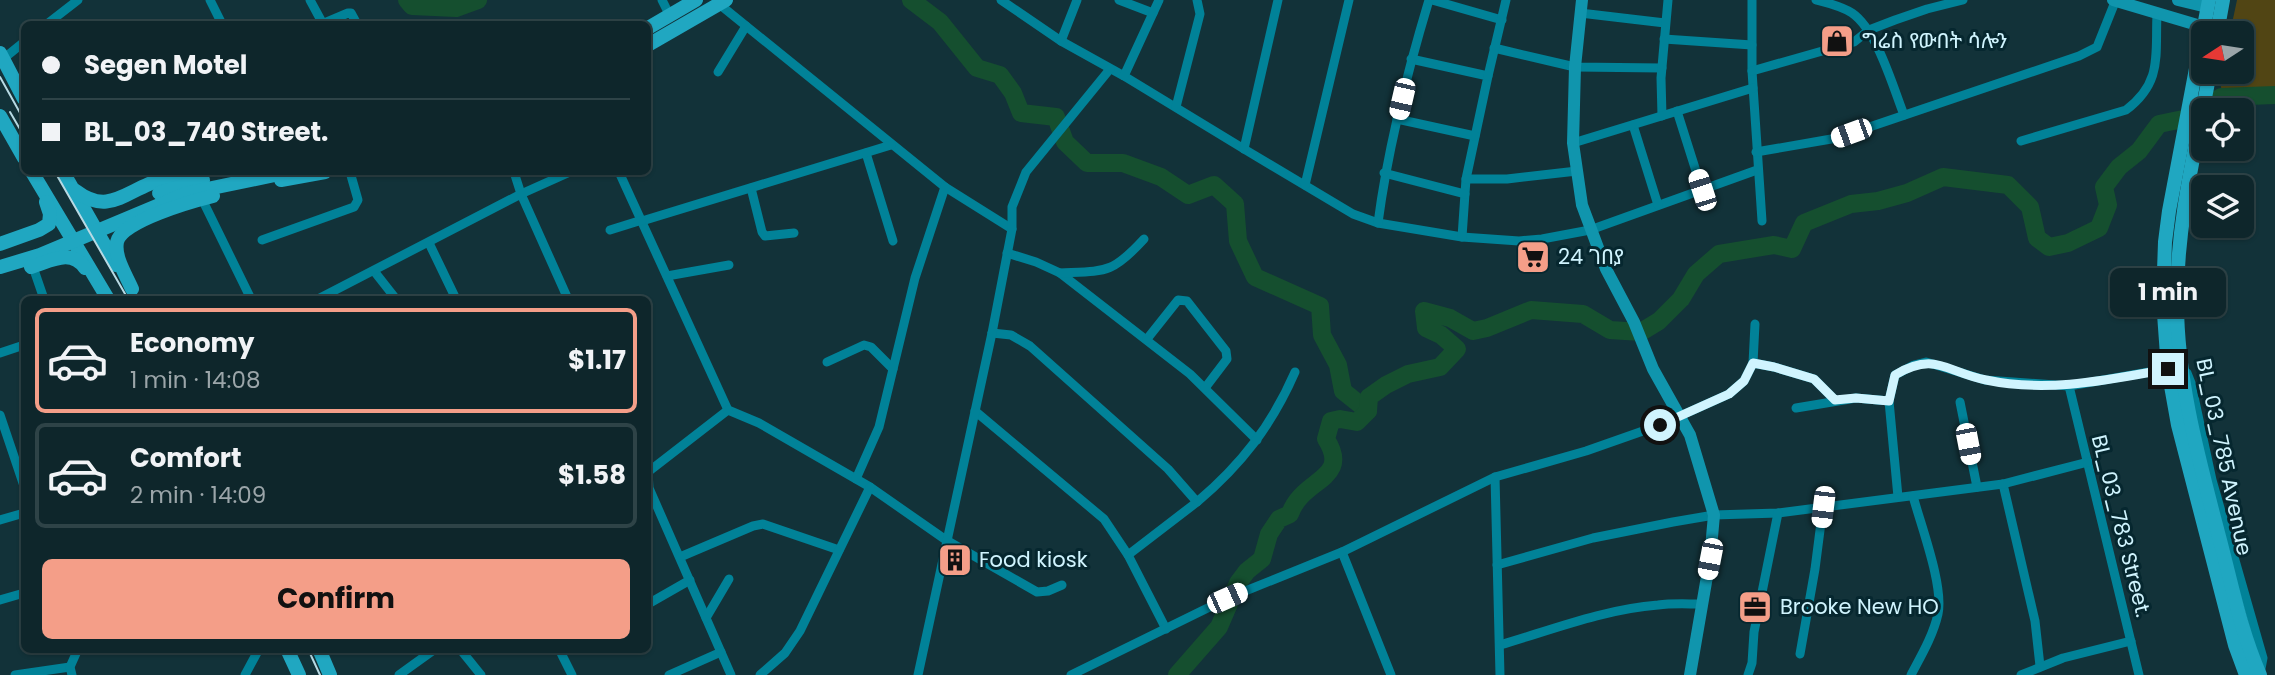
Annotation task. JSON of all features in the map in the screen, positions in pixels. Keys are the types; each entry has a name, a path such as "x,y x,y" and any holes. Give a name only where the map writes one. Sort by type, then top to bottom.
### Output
{"main road":[{"path":"651,26 696,0"},
{"path":"2215,21 2223,0"},
{"path":"651,43 722,2"},
{"path":"2,56 21,93"},
{"name":"BL_03_785 Avenue","path":"2192,84 2165,242 2163,300 2174,368 2178,425 2235,645 2246,675"},
{"name":"BL_03_785 Avenue","path":"2207,84 2189,174 2178,270 2174,368 2245,638 2260,675"},
{"path":"0,116 21,153"},
{"path":"34,175 42,187 54,221 106,296"},
{"path":"65,175 72,188 87,200 102,242 135,294"},
{"path":"0,244 39,230 89,204 122,197 151,183 177,175"},
{"path":"0,258 58,238 182,184 227,175"},
{"path":"0,267 40,255 188,193 275,175"},
{"path":"0,277 75,254 121,233 134,224 202,199 311,175"},
{"path":"121,233 117,242 117,256 135,294"},
{"path":"289,653 299,675"},
{"path":"321,653 330,675"}],"street":[{"path":"51,21 78,0"},
{"path":"210,0 220,21"},
{"path":"310,0 320,21"},
{"path":"662,0 670,16"},
{"path":"1001,0 1061,41 1353,214 1378,223 1462,237 1542,240 1590,230 1757,170"},
{"path":"1061,41 1077,0"},
{"path":"1119,0 1153,13"},
{"path":"1124,76 1159,0"},
{"path":"1176,107 1200,14 1197,0"},
{"path":"1244,149 1278,0"},
{"path":"1306,185 1349,0"},
{"path":"1378,223 1384,173 1412,59 1430,0 1502,20"},
{"path":"1462,237 1466,179 1506,0"},
{"path":"1662,116 1662,68 1668,0"},
{"path":"1752,0 1752,71 1762,221"},
{"path":"1816,0 1844,8 1869,30 1904,115"},
{"path":"1752,71 1854,42 1869,30 1927,9 1963,0"},
{"path":"2178,0 2208,4"},
{"path":"1756,152 1837,138 2059,64 2097,47 2114,1 2191,24"},
{"path":"722,2 746,26 891,145 945,187 1012,229"},
{"path":"1665,23 1581,7 1573,143 1582,205 1590,230 1653,369 1690,435 1714,514 1710,559 1690,675"},
{"path":"329,21 351,13 355,21"},
{"path":"2021,141 2126,110 2140,99 2153,78 2157,65 2157,14"},
{"path":"718,72 746,26"},
{"path":"1664,39 1752,45"},
{"path":"2,56 21,44"},
{"path":"1494,48 1576,67 1662,68"},
{"path":"1412,59 1488,76"},
{"path":"918,675 992,333 1012,229 1012,206 1026,172 1110,69"},
{"path":"1573,143 1753,88"},
{"path":"1677,111 1702,190"},
{"path":"1397,118 1475,136"},
{"path":"1633,125 1658,205"},
{"path":"610,230 891,145"},
{"path":"866,153 893,241"},
{"path":"1466,179 1507,179 1577,171"},
{"path":"1384,173 1465,194"},
{"path":"262,240 354,207 358,200 351,175"},
{"path":"515,175 567,296"},
{"path":"325,296 563,175"},
{"path":"620,175 728,411 759,423 870,487 946,540 1037,592 1062,585"},
{"path":"856,479 879,427 915,278 945,187"},
{"path":"751,188 765,236 793,233"},
{"path":"202,199 250,296"},
{"path":"1060,273 1113,267 1123,261 1144,239"},
{"path":"429,243 455,296"},
{"path":"1007,253 1060,273 1147,339 1205,388 1257,440"},
{"path":"667,276 729,265"},
{"path":"33,267 43,296"},
{"path":"374,271 394,296"},
{"path":"1147,339 1178,300 1186,301 1226,351 1227,359 1205,388"},
{"path":"1071,675 1227,598 1342,552 1495,477 1586,451 1660,425 1729,394 1744,381 1753,363 1755,324"},
{"path":"992,333 1011,335 1030,346 1168,469 1197,502"},
{"path":"827,362 864,345 871,347 893,369"},
{"path":"0,353 21,346"},
{"path":"1898,497 1889,401 1895,375 1914,365 1926,362 1985,380 2068,386 2174,368"},
{"path":"1753,363 1814,379 1835,400"},
{"path":"1128,555 1228,476 1257,440 1286,393 1295,372"},
{"name":"BL_03_783 Street.","path":"2068,386 2139,675"},
{"path":"1796,408 1856,398 1889,401"},
{"path":"1960,402 1977,487"},
{"path":"651,470 728,411"},
{"path":"975,411 1104,519 1128,555 1166,629"},
{"path":"0,415 21,477"},
{"path":"1497,565 1593,538 1714,514 1778,513 2003,484 2088,461"},
{"path":"1495,477 1500,675"},
{"path":"2003,484 2035,621 2040,666"},
{"path":"760,675 785,653 800,631 823,589 870,487"},
{"path":"651,495 731,675"},
{"path":"1910,675 1932,633 1938,612 1936,581 1913,495"},
{"path":"1800,654 1823,507"},
{"path":"1748,675 1778,513"},
{"path":"0,520 21,514"},
{"path":"680,557 763,524 839,550"},
{"path":"1342,552 1391,675"},
{"path":"651,602 690,579"},
{"path":"706,618 729,579"},
{"path":"0,600 21,594"},
{"path":"1500,645 1638,608 1701,604"},
{"path":"2024,675 2063,658 2131,641"},
{"path":"669,675 721,652"},
{"path":"15,675 71,671 77,653"},
{"path":"244,675 256,653"},
{"path":"399,675 429,653"},
{"path":"463,653 481,675"},
{"path":"561,653 572,675"}],"shaded area":[{"path":"2237,0 2275,0 2275,95 2269,97 2223,93 2220,84 2254,84 2254,21 2233,21"}],"waterway":[{"path":"407,0 412,6 456,8 478,0"},
{"path":"911,0 940,22 977,68 1000,75 1013,93 1021,113 1056,117 1065,142 1087,163 1123,163 1161,177 1188,195 1214,185 1235,204 1238,241 1255,277 1320,306 1322,335 1338,365 1343,391 1368,411"},
{"path":"1177,675 1219,627 1238,583 1247,571 1262,559 1269,534 1279,519 1290,514 1304,493 1329,471 1333,463 1326,439 1331,421 1340,419 1357,422 1368,411 1369,397 1408,374 1440,367 1457,349 1441,335 1426,328 1424,311 1450,318 1473,331 1531,310 1583,314 1610,330 1641,332 1659,321 1681,299 1696,274 1719,254 1774,245 1792,249 1804,223 1851,204 1878,201 1907,193 1943,177 2008,185 2030,207 2037,238 2049,247 2068,243 2099,228 2108,205 2104,187 2119,167 2139,151 2159,124 2188,118 2221,97 2275,95"}],"tram line":[{"path":"0,77 21,115"},
{"path":"10,112 21,131"},
{"path":"57,175 126,296"},
{"path":"310,653 320,675"}],"place":[{"name":"ግሬስ የውበት ሳሎን","path":"1837,41"},
{"name":"24 ገበያ","path":"1533,257"},
{"name":"Food kiosk","path":"955,560"},
{"name":"Brooke New HO","path":"1755,607"}],"route":[{"path":"1660,425 1729,394 1744,381 1753,363 1814,379 1835,400 1856,398 1889,401 1895,375 1926,362 1985,380 2068,386 2168,369"}]}
